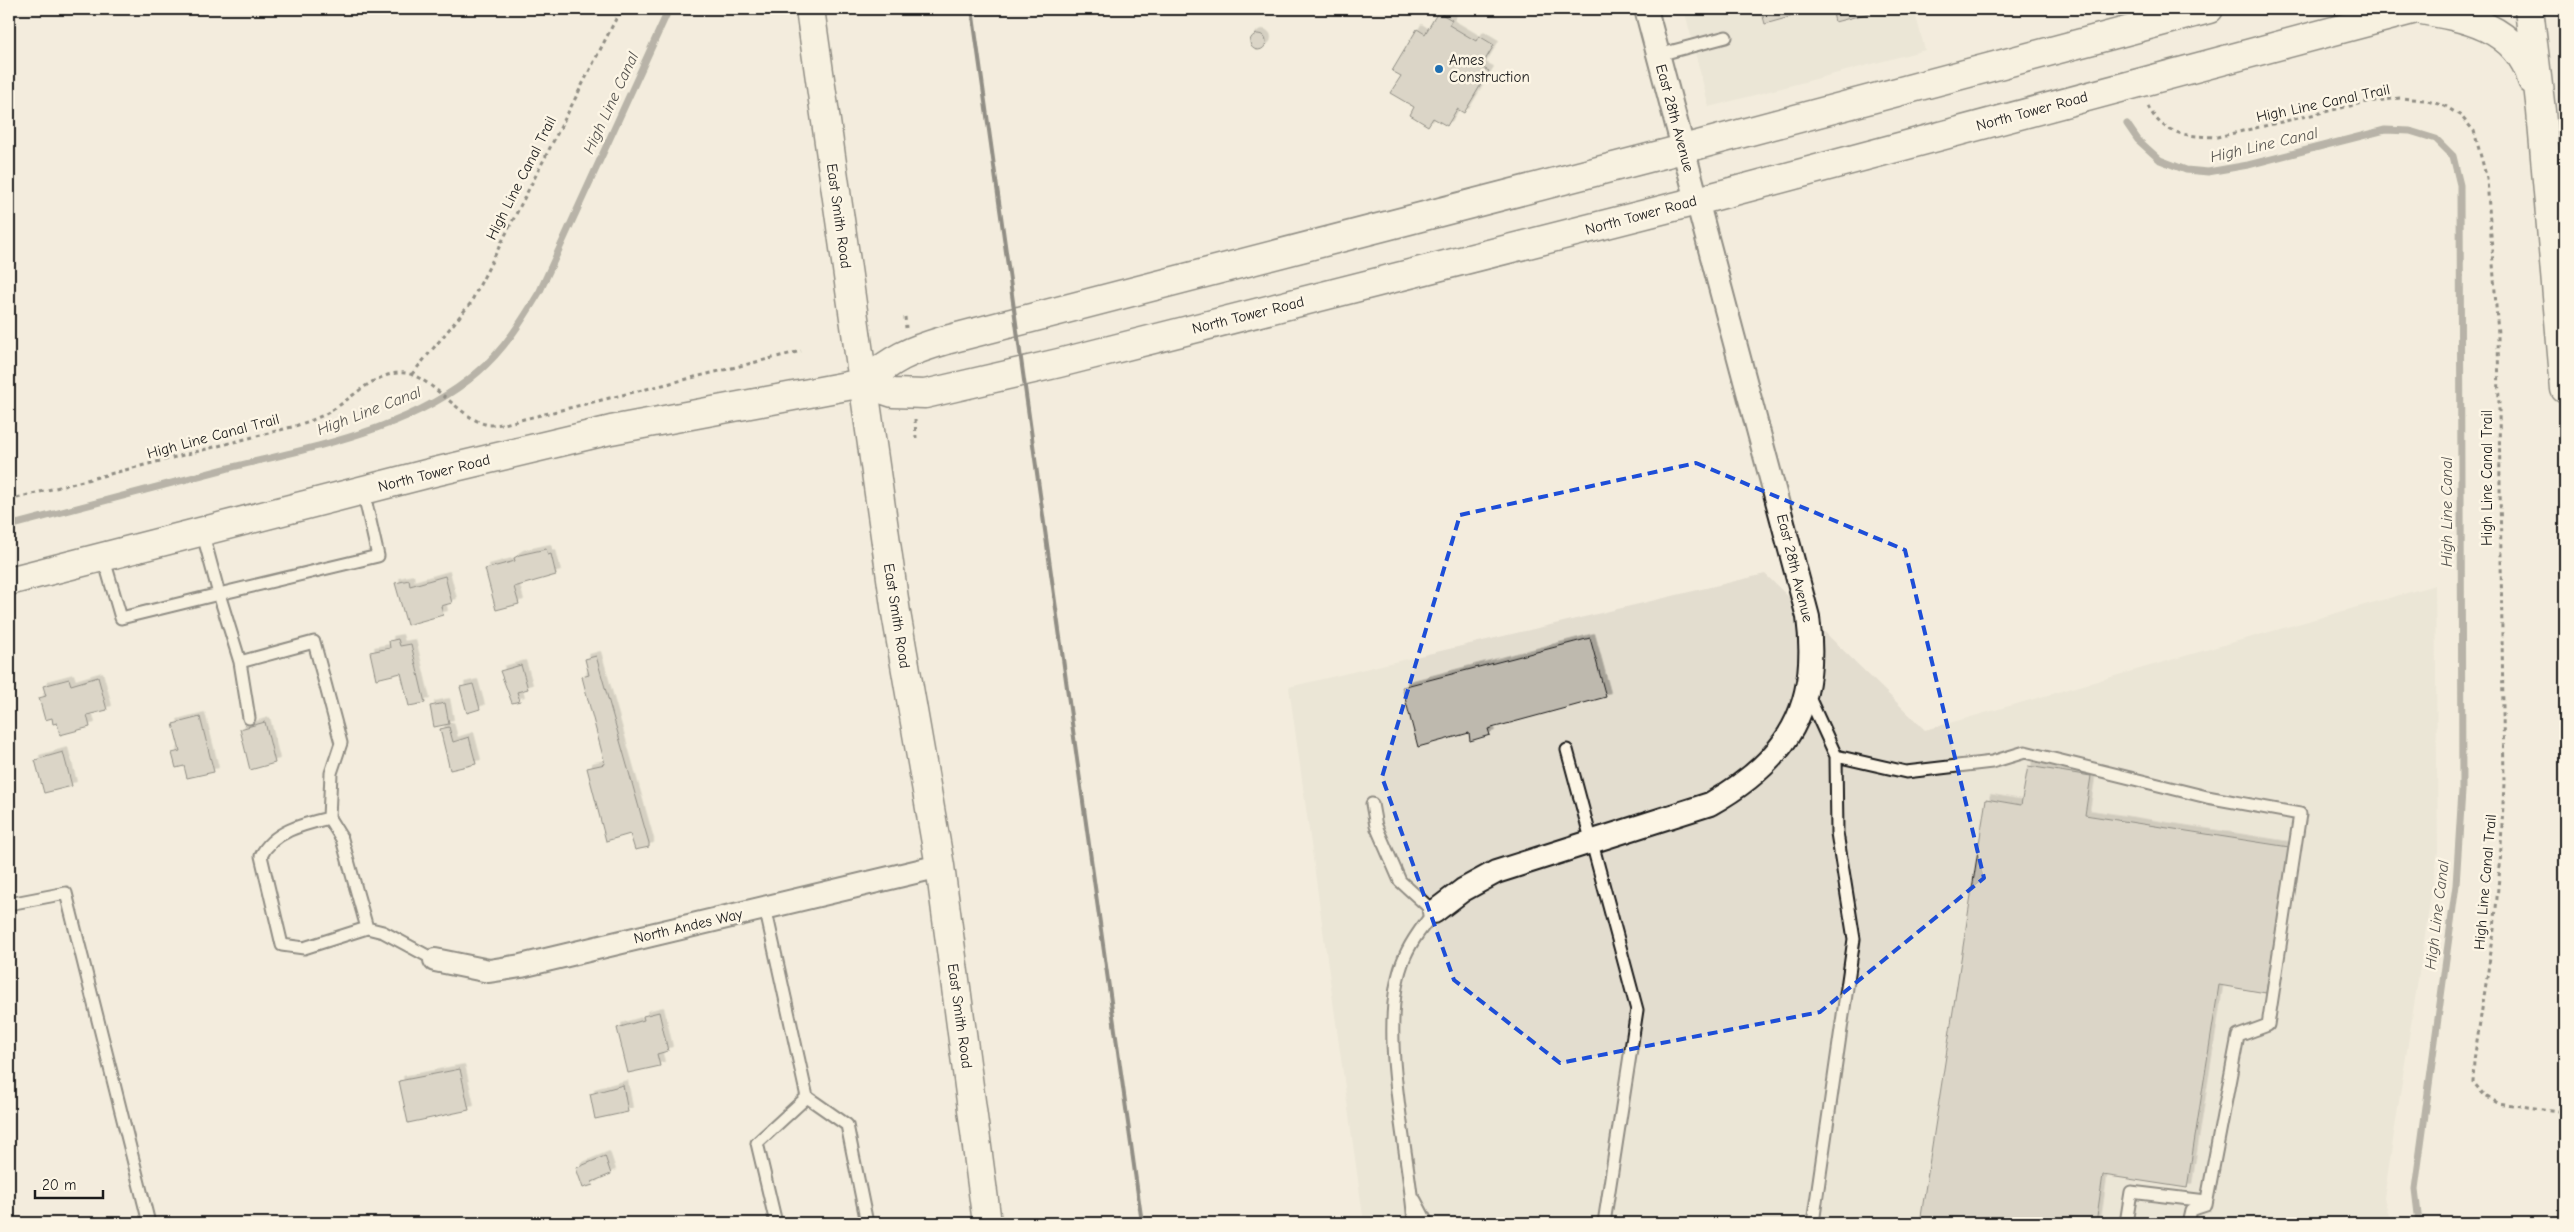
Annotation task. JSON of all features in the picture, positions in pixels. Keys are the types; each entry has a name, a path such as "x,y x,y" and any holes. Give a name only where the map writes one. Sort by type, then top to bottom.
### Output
{"main road":[{"name":"East Smith Road","path":"810,9 896,613 940,866 987,1223"},
{"name":"North Tower Road","path":"9,581 363,490 611,430 863,383 886,364 908,351 946,340 1683,149 2209,9"},
{"name":"North Tower Road","path":"863,383 893,393 912,395 957,388 1697,200 2416,9"},
{"path":"2416,9 2472,20 2488,26 2501,35 2516,49 2530,71 2541,111"},
{"path":"2529,9 2541,111 2565,389"}],"street":[{"name":"East 28th Avenue","path":"1434,912 1463,890 1496,872 1710,804 1754,777 1786,741 1797,722 1807,692 1812,642 1808,617 1646,9"},
{"name":"North Andes Way","path":"436,960 489,971 513,967 940,866"}],"lane":[{"path":"1658,55 1726,37"},
{"path":"103,556 120,618 378,556 363,490"},
{"path":"202,531 240,662 249,718"},
{"path":"240,662 314,642 341,743 331,773 330,818 345,848 367,928"},
{"path":"1807,692 1836,756 1837,832 1854,939 1813,1223"},
{"path":"1567,750 1638,1010 1604,1223"},
{"path":"1836,756 1906,772 1992,762 2025,752 2207,798 2300,814 2268,1025 2238,1036 2206,1205 2191,1210 2188,1223"},
{"path":"1372,804 1376,826 1400,881 1434,912 1418,933 1405,957 1397,983 1393,1011 1398,1096 1412,1194 1414,1223"},
{"path":"330,818 302,824 267,843 261,856 282,945 304,948 367,928 383,932 436,960"},
{"path":"9,904 66,893 149,1223"},
{"path":"765,908 807,1097 847,1125 867,1223"},
{"path":"776,1223 756,1143 807,1097"},
{"path":"2126,1223 2131,1192 2206,1201"},
{"path":"1412,1194 1426,1223"}],"path":[{"name":"High Line Canal Trail","path":"9,500 292,427 334,409 364,386 381,377 399,372 412,374 470,304 621,9"},
{"name":"High Line Canal Trail","path":"2146,102 2159,124 2173,131 2193,136 2217,137 2367,102 2400,98 2424,100 2445,106 2461,116 2474,131 2487,179 2498,334 2504,783 2500,867 2493,939 2474,1060 2474,1082 2484,1096 2498,1103 2565,1112"},
{"path":"412,374 485,424 504,424 800,351"}],"highlighted area":[{"path":"1696,463 1905,550 1984,878 1820,1012 1560,1063 1454,980 1382,777 1460,515"}],"shaded area":[{"path":"1684,9 1914,9 1925,50 1709,107"},
{"path":"1765,574 1925,730 2435,585 2438,851 2384,1198 2391,1223 1364,1223 1289,687"}],"building":[{"path":"1761,9 1810,9 1811,11 1765,24"},
{"path":"1832,9 1885,9 1835,22"},
{"name":"Ames Construction","path":"1438,12 1452,20 1449,25 1476,41 1479,36 1494,45 1481,67 1489,71 1464,113 1457,109 1447,126 1433,118 1428,126 1410,115 1414,107 1390,93 1401,76 1392,71 1417,29 1425,34"},
{"path":"1255,34 1261,34 1266,39 1264,48 1255,50 1250,45 1250,39"},
{"path":"546,549 548,555 551,554 556,575 514,587 519,604 496,610 485,569 515,561 514,558 519,555"},
{"path":"445,576 452,603 441,606 443,615 407,625 395,583 409,580 410,586"},
{"path":"1590,638 1606,697 1488,729 1490,735 1470,741 1469,733 1418,747 1402,687"},
{"path":"398,639 400,646 411,644 425,703 409,706 401,673 376,679 370,652 390,648 389,641"},
{"path":"596,656 649,847 635,850 630,834 606,841 587,768 605,764 582,677 589,675 585,659"},
{"path":"521,665 528,689 517,692 520,701 512,703 500,671"},
{"path":"98,677 107,710 87,715 90,727 60,735 57,723 53,724 52,718 45,720 39,698 46,696 43,686 69,679 71,685"},
{"path":"473,684 480,709 467,713 460,687"},
{"path":"445,703 449,724 434,727 430,706"},
{"path":"200,717 214,772 187,778 184,766 176,768 172,753 180,751 173,724"},
{"path":"265,722 275,763 250,770 240,729"},
{"path":"449,727 453,742 469,737 476,764 450,770 440,729"},
{"path":"63,752 72,786 44,793 35,760"},
{"path":"2028,766 2091,776 2085,815 2289,847 2266,993 2219,985 2187,1188 2103,1175 2096,1223 1920,1223 1986,799 2021,805"},
{"path":"659,1012 668,1051 657,1054 660,1066 628,1073 617,1028 644,1020 643,1016"},
{"path":"460,1069 469,1110 408,1123 399,1081"},
{"path":"623,1085 628,1112 595,1119 590,1094"},
{"path":"605,1156 611,1174 592,1182 593,1185 583,1188 576,1168"}],"waterway":[{"name":"High Line Canal","path":"9,526 358,434 391,423 422,409 452,392 478,372 504,345 540,291 669,9"},
{"name":"High Line Canal","path":"2127,124 2138,140 2160,160 2186,170 2208,172 2248,165 2385,130 2410,131 2436,139 2453,156 2460,185 2462,791 2456,885 2415,1189 2419,1223"}],"railway":[{"path":"972,9 1142,1223"}],"place":[{"name":"Ames Construction","path":"1439,69"}]}
